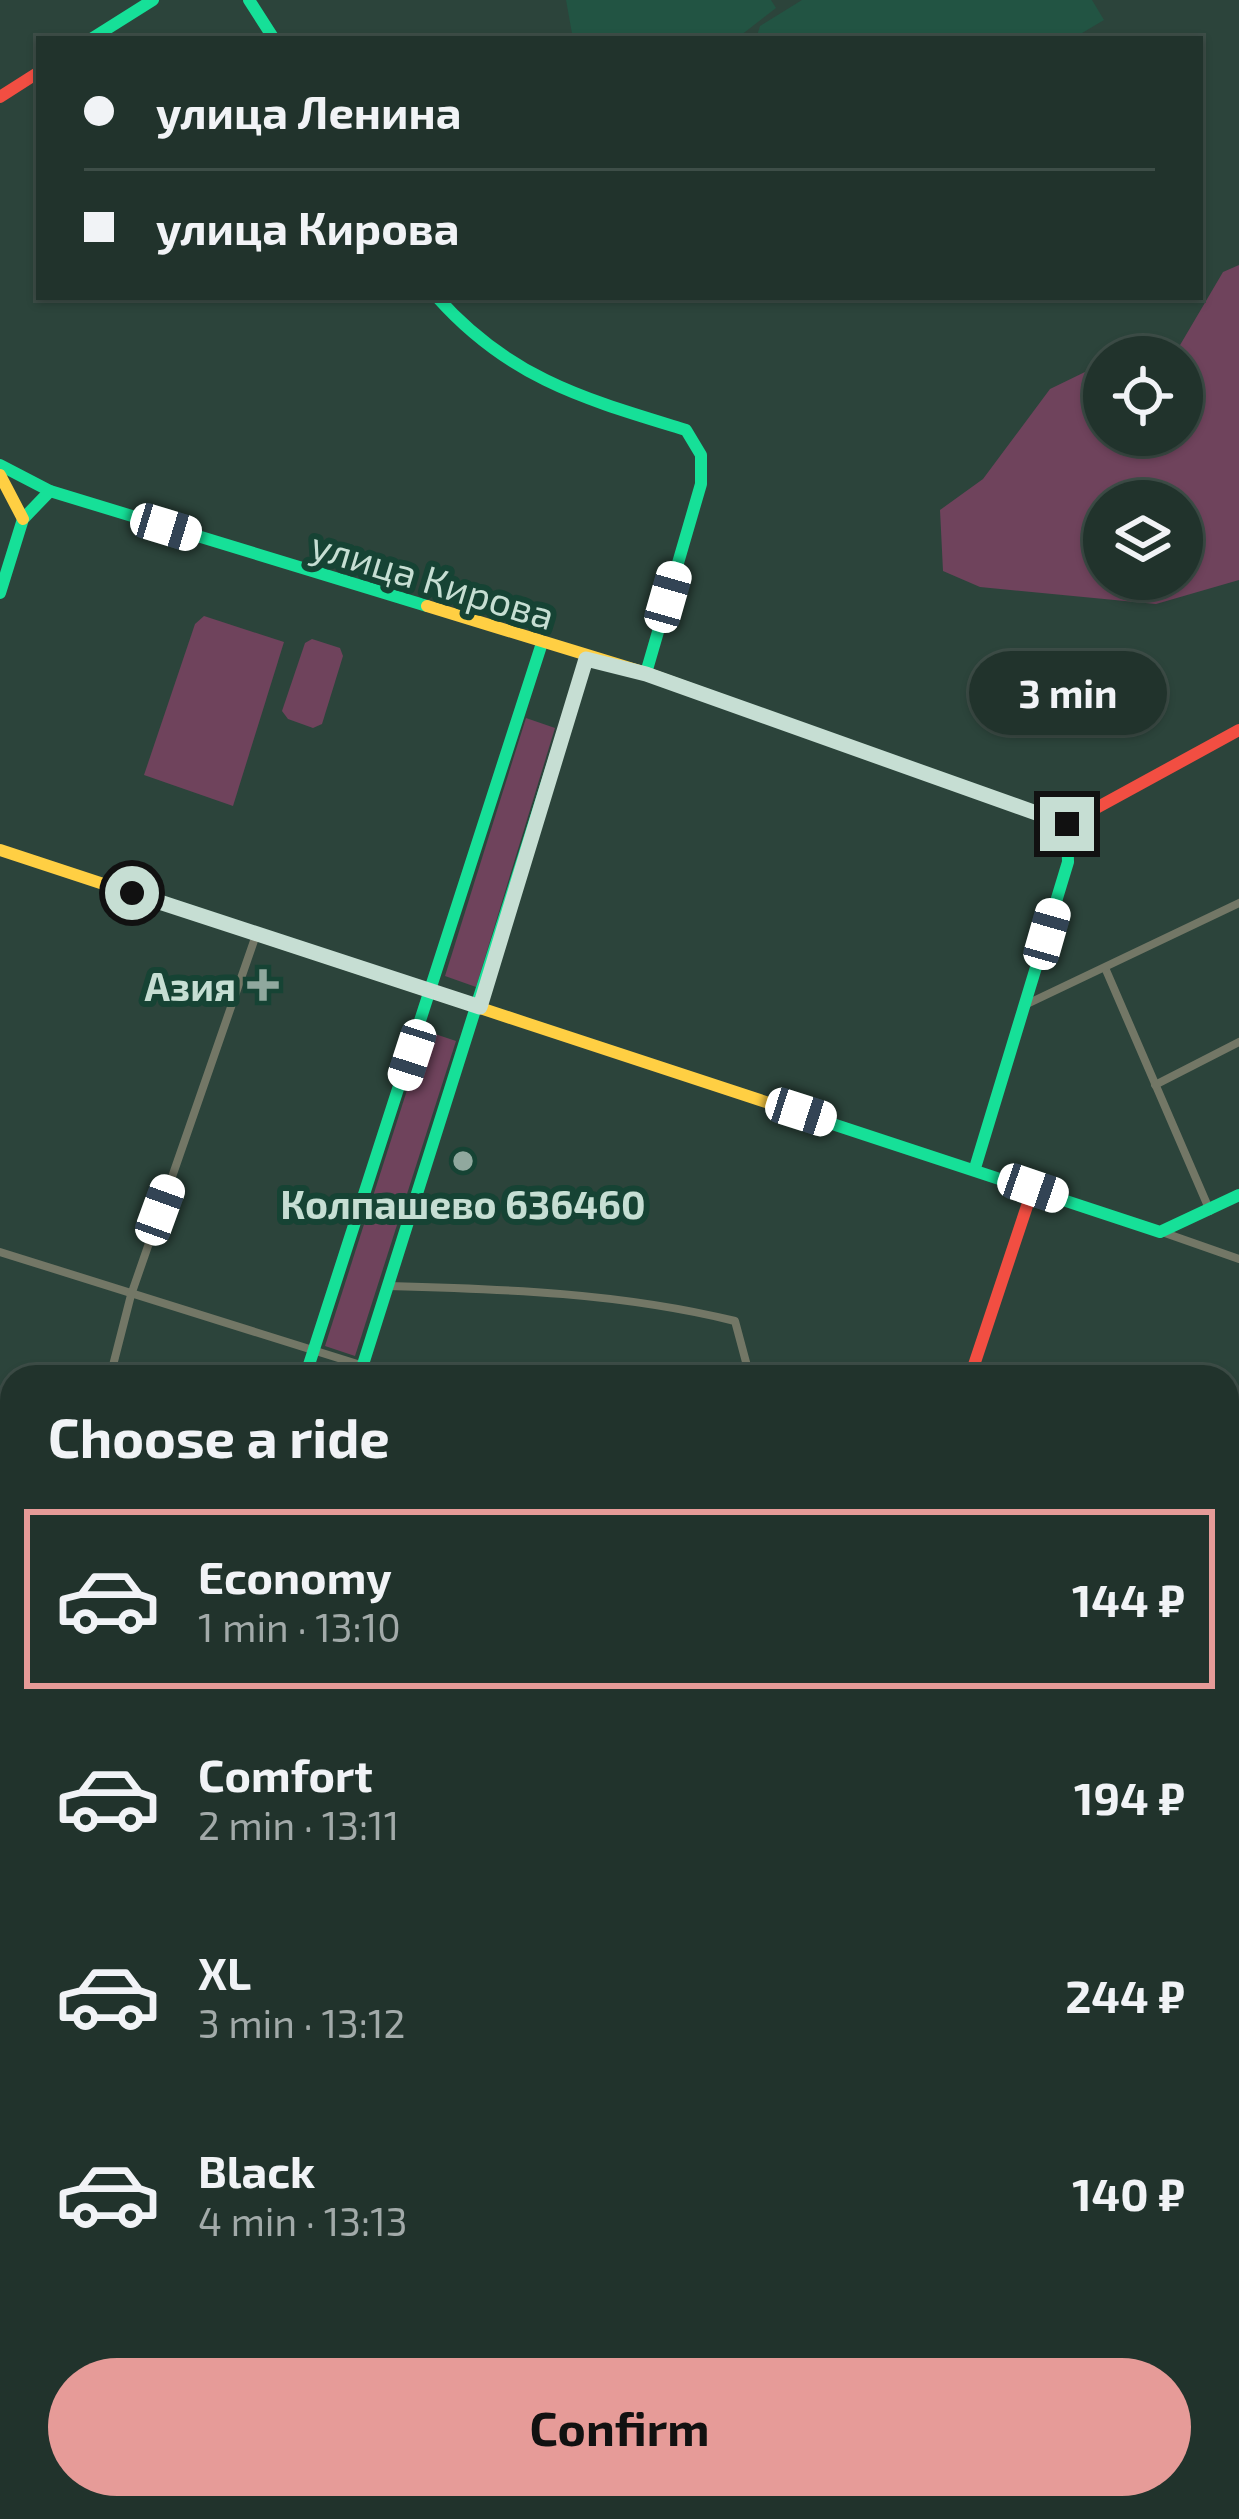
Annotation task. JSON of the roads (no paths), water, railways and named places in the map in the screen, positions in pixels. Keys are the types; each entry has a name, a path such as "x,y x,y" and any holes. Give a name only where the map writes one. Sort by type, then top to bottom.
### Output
{"street":[{"path":"96,36 153,0"},
{"path":"249,0 272,36"},
{"path":"0,97 36,74"},
{"path":"439,300 470,339 509,368 553,388 686,430 699,444 704,463 701,484 646,674"},
{"name":"улица Кирова","path":"0,465 50,491 541,646 646,674 1067,824"},
{"path":"0,476 22,519"},
{"path":"0,593 22,519 50,491"},
{"path":"309,1365 541,646"},
{"path":"363,1365 480,1007 586,659"},
{"path":"976,1168 1068,862 1067,824 1239,730"},
{"path":"0,850 976,1168 1239,1259"},
{"path":"1026,1005 1239,903"},
{"path":"113,1365 130,1295 256,934"},
{"path":"1106,970 1210,1211"},
{"path":"1154,1085 1239,1042"},
{"path":"974,1365 1033,1188"},
{"path":"1160,1232 1239,1196"},
{"path":"0,1252 347,1365"},
{"path":"388,1286 534,1290 640,1301 735,1321 747,1365"}],"place":[{"name":"Азия","path":"263,985"},
{"name":"Колпашево 636460","path":"463,1161"}]}
